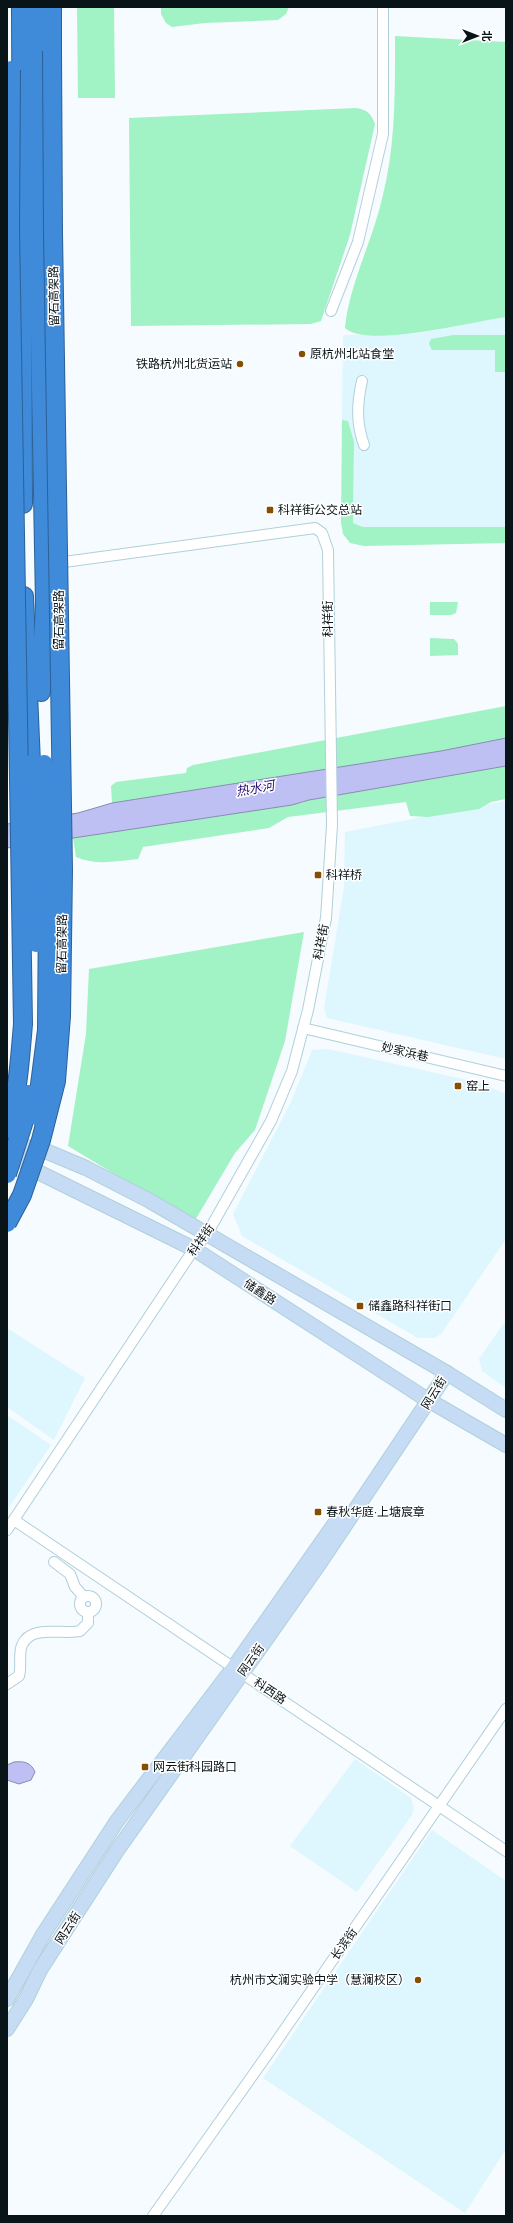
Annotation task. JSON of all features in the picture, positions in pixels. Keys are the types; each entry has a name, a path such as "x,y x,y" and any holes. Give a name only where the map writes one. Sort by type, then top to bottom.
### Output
{"highway":[{"path":"7,1128 12,1112 23,1024 10,229 11,70 9,7"},
{"name":"留石高架路","path":"7,1174 23,1124 33,1062 38,1006 37,764 45,603 37,204 28,77 21,7"},
{"name":"留石高架路","path":"7,1202 35,1127 47,1030 48,907 24,603 21,239 28,77 34,7"},
{"name":"留石高架路","path":"7,1223 22,1195 41,1140 56,1081 61,1016 63,870 53,233 52,7"},
{"path":"37,204 43,239 46,330 62,398"},
{"path":"7,404 21,239"},
{"path":"45,603 63,463"},
{"path":"7,474 17,505 18,549 24,603"}],"street":[{"path":"331,311 358,242 383,134 383,7"},
{"path":"362,380 358,400 359,430 364,445"},
{"name":"科祥街","path":"7,1530 194,1249 207,1234 271,1121 292,1071 303,1028 326,918 332,825 328,550 322,533 315,528 64,562"},
{"name":"妙家浜巷","path":"303,1028 506,1076"},
{"name":"储鑫路","path":"7,1143 43,1150 86,1168 150,1201 447,1373 506,1410"},
{"name":"储鑫路","path":"7,1151 36,1171 194,1249 427,1399 506,1445"},
{"name":"网云街","path":"7,2029 26,1999 40,1970 116,1852 238,1670 427,1399 447,1373"},
{"name":"科西路","path":"14,1520 506,1851"},
{"path":"7,1684 19,1676 21,1651 26,1639 38,1632 80,1631 88,1623 88,1612 94,1610 96,1602 90,1596 84,1597 75,1587 70,1574 54,1562"},
{"name":"网云街","path":"7,1999 44,1933 117,1821 238,1670"},
{"name":"长滨街","path":"153,2216 263,2061 506,1709"}],"shaded area":[{"path":"506,317 506,527 363,527 353,523 354,463 342,420 343,335 414,334"},
{"path":"506,801 506,1059 327,1018 324,1008 344,887 345,832"},
{"path":"328,1049 481,1083 506,1094 506,1239 441,1334 434,1338 418,1338 242,1236 233,1214 291,1102 312,1050"},
{"path":"506,1320 506,1388 482,1371 479,1359"},
{"path":"7,1328 85,1378 54,1440 7,1407"},
{"path":"7,1415 51,1445 7,1510"},
{"path":"355,1759 411,1798 414,1808 412,1815 357,1892 290,1846"},
{"name":"杭州市文澜实验中学（慧澜校区）","path":"432,1830 506,1881 506,2149 465,2213 263,2078"}],"green space":[{"path":"77,7 114,7 115,98 78,98"},
{"path":"161,7 289,7 286,14 278,20 205,23 172,27 166,23 161,14"},
{"path":"395,36 506,42 506,317 447,328 397,335 375,336 357,334 345,328 351,296 378,215 387,179 394,118"},
{"path":"356,108 368,113 372,117 375,124 350,235 321,321 311,324 131,326 129,118"},
{"path":"453,335 506,335 506,372 495,372 495,350 432,350 429,344 431,339"},
{"path":"342,420 348,421 354,442 353,523 363,527 506,527 506,543 364,546 350,543 343,534 341,523"},
{"path":"430,602 458,602 456,613 451,615 430,615"},
{"path":"430,638 454,639 458,644 458,655 430,656"},
{"path":"506,706 506,738 441,751 112,803 111,786 116,782 186,773 187,768 193,765"},
{"path":"506,766 506,799 491,802 479,809 428,817 410,816 406,802 288,817 269,828 143,847 138,859 99,862 84,860 76,857 73,838 301,803 309,800"},
{"path":"304,932 285,1041 255,1130 235,1153 194,1222 68,1146 86,1034 89,969"}],"water":[{"name":"热水河","path":"506,738 506,766 309,800 292,805 7,848 7,824 78,813 112,803 441,751"},
{"path":"14,1762 24,1762 31,1766 35,1772 31,1780 19,1784 7,1780 7,1765"}],"place":[{"name":"原杭州北站食堂","path":"302,354"},
{"name":"铁路杭州北货运站","path":"240,364"},
{"name":"科祥街公交总站","path":"270,510"},
{"name":"科祥桥","path":"318,875"},
{"name":"窑上","path":"458,1086"},
{"name":"储鑫路科祥街口","path":"360,1306"},
{"name":"春秋华庭·上塘宸章","path":"318,1512"},
{"name":"网云街科园路口","path":"145,1767"},
{"name":"杭州市文澜实验中学（慧澜校区）","path":"418,1980"}]}
